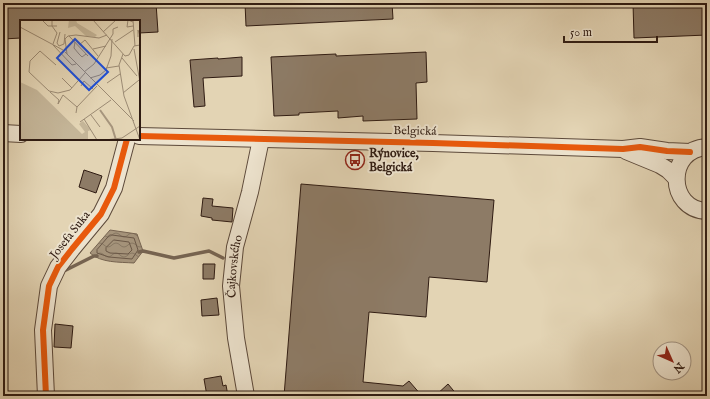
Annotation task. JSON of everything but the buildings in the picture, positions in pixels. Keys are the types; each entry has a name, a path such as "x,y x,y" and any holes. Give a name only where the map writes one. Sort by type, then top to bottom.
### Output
{"street":[{"path":"3,133 20,134"},
{"name":"Belgická","path":"140,136 623,149 640,147 667,151 702,145"},
{"name":"Čajkovského","path":"246,396 236,338 231,286 235,247 250,192 261,139"},
{"name":"Josefa Suka","path":"46,396 43,330 49,286 58,267 101,214 114,188 127,140"},
{"path":"702,145 684,157 677,170 676,178 679,193 684,200 696,209 706,212"},
{"name":"Belgická","path":"623,149 660,165 676,178"}],"water":[{"path":"110,230 137,234 143,251 134,263 99,259 90,253"}],"waterway":[{"path":"139,252 143,251 174,258 209,251 223,258"},
{"path":"66,270 94,256 97,256"}],"cycle path":[{"path":"140,136 623,149 640,147 667,151 690,152"},
{"path":"46,396 43,330 49,286 58,267 101,214 114,188 127,140"}],"place":[{"name":"Rýnovice, Belgická","path":"355,160"}]}
